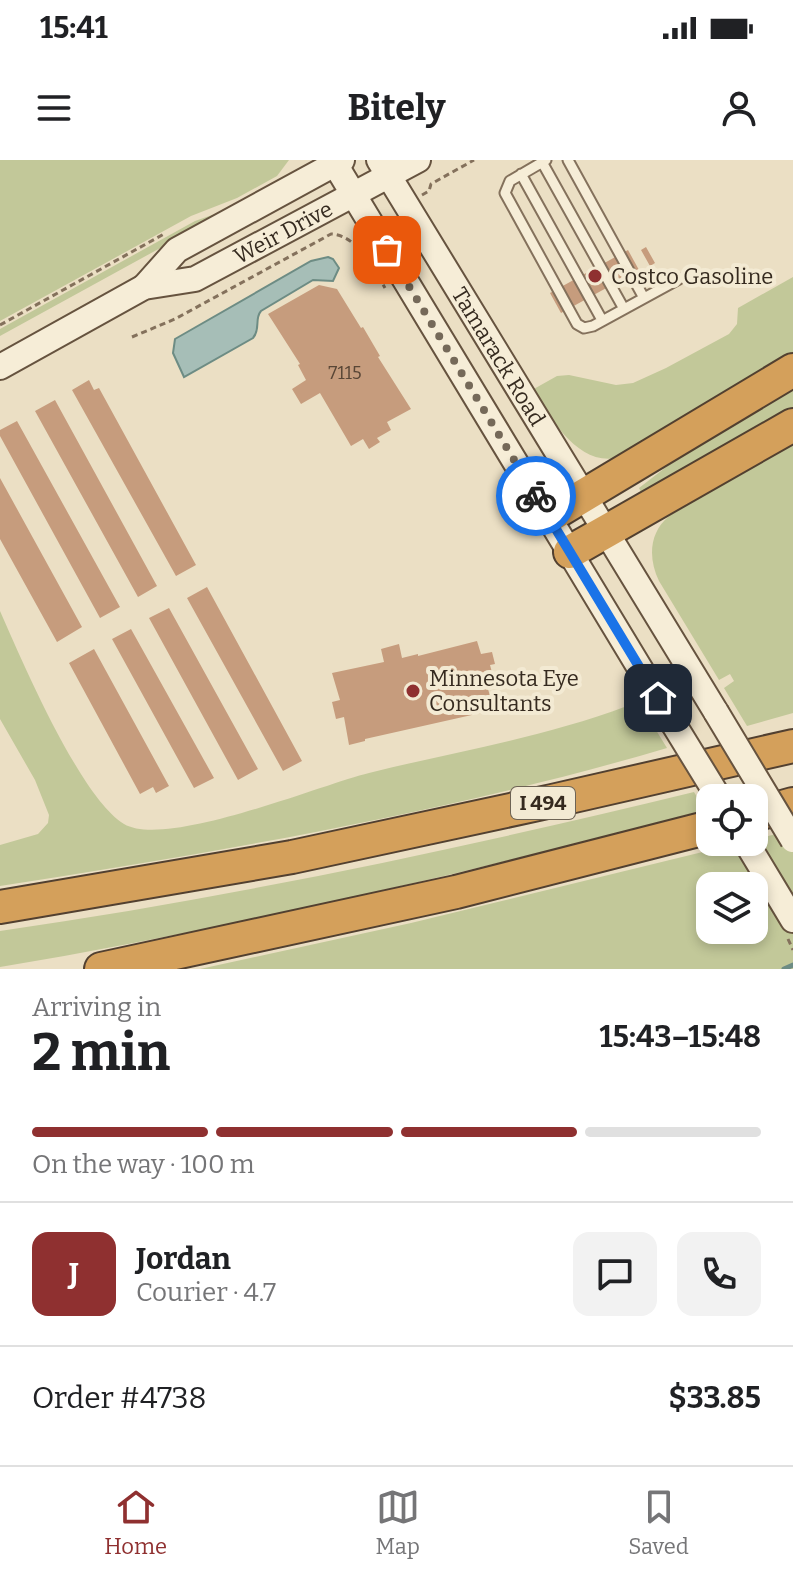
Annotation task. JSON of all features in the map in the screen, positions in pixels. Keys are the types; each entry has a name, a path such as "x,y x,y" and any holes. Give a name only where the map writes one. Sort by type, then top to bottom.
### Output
{"highway":[{"path":"548,517 793,370"},
{"path":"570,552 793,425"},
{"path":"610,788 793,722"},
{"name":"I 494","path":"0,907 292,857 793,746"},
{"path":"768,811 793,804"},
{"path":"101,969 441,895 696,831"}],"street":[{"name":"Weir Drive","path":"144,287 195,279 353,194 384,167 418,160"},
{"name":"Weir Drive","path":"0,367 144,287 177,250 338,162"},
{"name":"Tamarack Road","path":"338,162 353,194 710,784"},
{"name":"Tamarack Road","path":"384,167 793,840"},
{"path":"754,856 793,920"}],"lane":[{"path":"568,160 644,298"},
{"path":"624,309 544,161 507,184 506,195 567,307 582,327 591,327 602,320 624,309 679,279"},
{"path":"521,174 602,320"}],"path":[{"path":"429,191 431,184 474,160"},
{"path":"0,325 168,233"},
{"path":"132,337 175,319 325,236 339,234 353,244"}],"green space":[{"path":"0,160 289,160 277,176 237,198 191,216 0,321"},
{"path":"235,207 0,336 0,329 195,221"},
{"path":"793,277 793,357 621,457 606,459 580,449 558,427 532,390 557,376 569,375 616,385 633,383 729,334 737,324 738,308"},
{"path":"793,389 793,413 642,494 639,488 683,454"},
{"path":"793,442 793,713 747,726 724,688 734,681 730,674 719,680 659,581 653,564 652,546 657,530 669,516"},
{"path":"0,611 54,726 89,786 124,824 145,829 207,822 369,773 531,735 627,706 633,715 643,709 667,748 420,811 168,859 0,886 0,845 38,834 48,823 49,815 35,780 0,719"},
{"path":"694,792 696,795 696,812 530,855 354,897 0,967 0,931 175,903 521,833"},
{"path":"793,830 793,969 200,969 411,923 696,854 768,856 768,836"}],"water":[{"path":"328,257 339,268 333,281 313,280 261,311 253,338 184,377 173,353 175,339 311,261"}],"building":[{"path":"646,247 655,263 650,266 641,250"},
{"path":"628,250 639,270 561,313 550,293"},
{"path":"319,285 337,289 411,409 387,422 391,430 377,438 380,442 369,449 363,439 351,446 320,393 301,404 292,389 306,380 300,364 268,314"},
{"path":"89,380 94,390 99,388 196,565 176,576 72,390"},
{"path":"55,400 157,586 138,597 35,411"},
{"path":"17,421 120,607 100,618 0,436 0,430"},
{"path":"0,478 82,627 57,642 0,539"},
{"path":"207,587 302,761 283,771 187,598"},
{"path":"169,608 258,769 238,780 149,618"},
{"path":"131,629 214,778 194,788 112,639"},
{"name":"Minnesota Eye Consultants","path":"477,641 481,654 492,652 495,664 490,665 494,680 486,682 494,710 349,745 344,717 336,719 332,702 340,700 332,673 384,662 381,649 399,644 402,658"},
{"path":"94,649 169,786 156,793 153,787 140,794 69,663"}],"waterway":[{"path":"784,969 793,965"}],"way so far":[{"path":"387,250 536,496"}],"place":[{"name":"Costco Gasoline","path":"595,276"},
{"name":"Minnesota Eye Consultants","path":"413,691"}],"route":[{"path":"536,496 658,698"}]}
